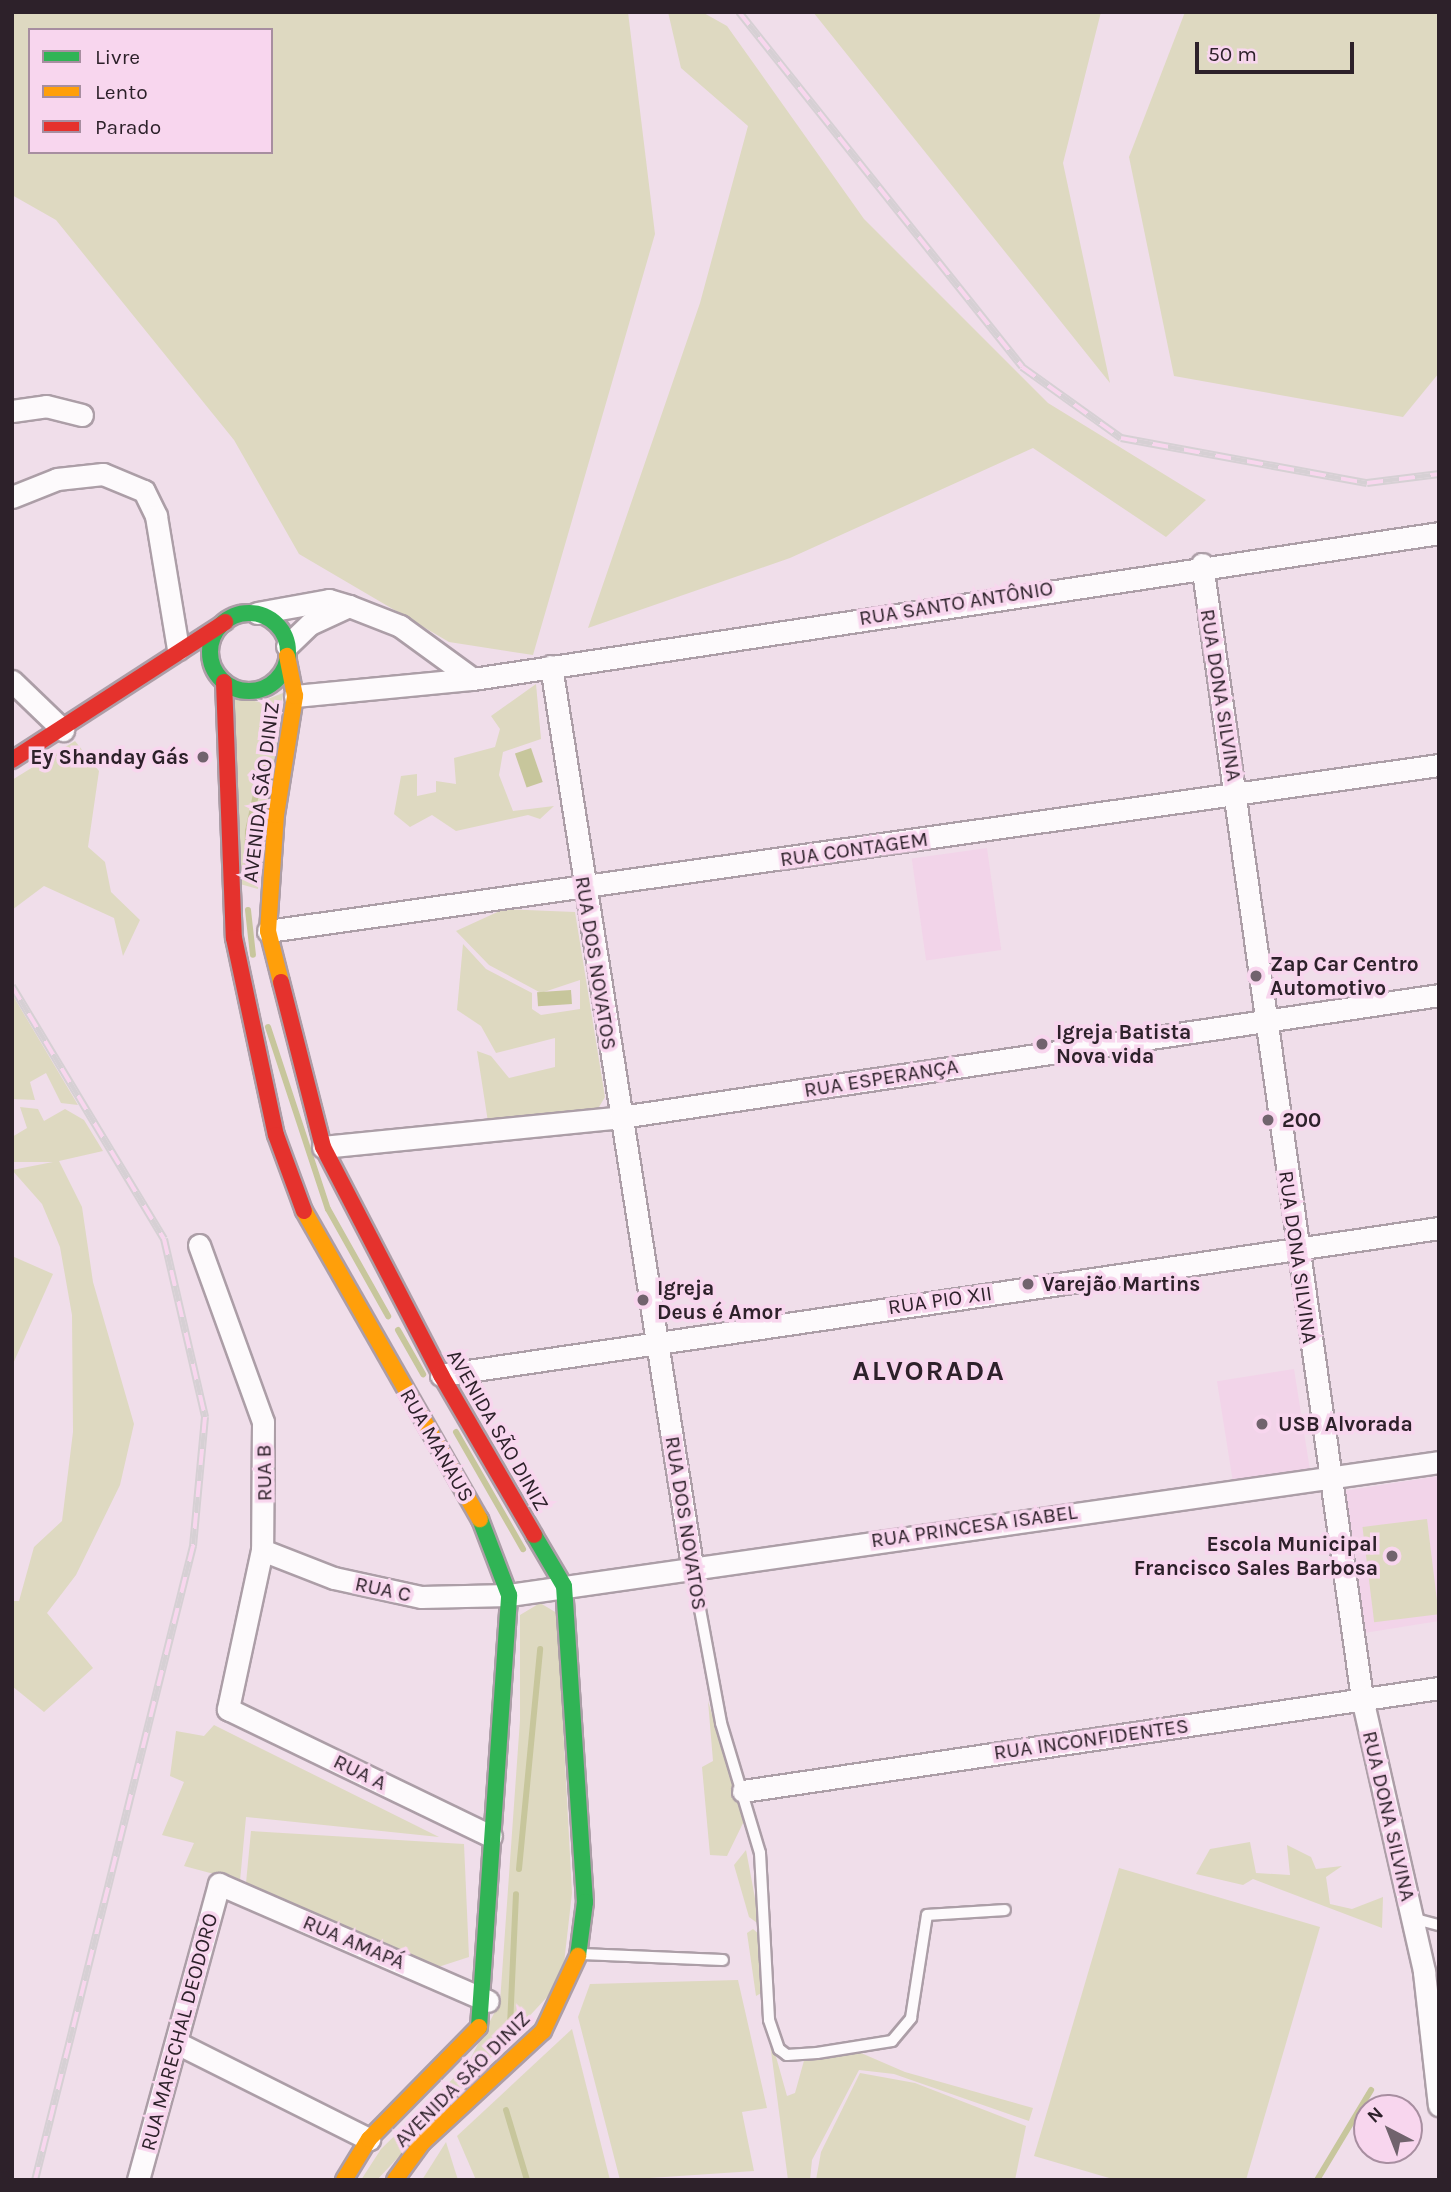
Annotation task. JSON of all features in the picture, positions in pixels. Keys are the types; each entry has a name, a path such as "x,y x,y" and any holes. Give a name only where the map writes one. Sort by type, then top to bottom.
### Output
{"street":[{"path":"12,411 46,405 82,415"},
{"path":"12,497 57,479 103,474 144,491 156,516 178,649"},
{"name":"RUA SANTO ANTÔNIO","path":"295,696 474,679 1202,564 1439,533"},
{"name":"RUA DONA SILVINA","path":"1202,564 1236,793 1296,1248 1362,1698 1418,1946 1439,2105"},
{"path":"12,760 63,730 159,661 225,622 329,600 400,626 474,679"},
{"path":"159,661 258,690 278,678 287,651 310,624 349,606"},
{"path":"257,614 280,628 287,651"},
{"path":"220,678 210,652 225,622"},
{"name":"AVENIDA SÃO DINIZ","path":"287,651 295,696 276,815 268,931 323,1147 441,1374 564,1586 585,1902 579,1954 565,1997 543,2031 422,2143 395,2180"},
{"name":"RUA DOS NOVATOS","path":"551,666 692,1565"},
{"name":"RUA MANAUS","path":"220,678 234,939 276,1135 305,1214 494,1544 509,1595 491,1836 488,2001 482,2024 446,2067 369,2138 344,2180"},
{"path":"12,681 63,730"},
{"name":"RUA CONTAGEM","path":"268,931 584,889 1439,765"},
{"name":"RUA ESPERANÇA","path":"323,1147 621,1117 1439,995"},
{"name":"RUA PIO XII","path":"441,1374 1439,1228"},
{"name":"RUA B","path":"199,1245 263,1423 262,1550 228,1709"},
{"name":"RUA PRINCESA ISABEL","path":"509,1595 692,1565 1439,1462"},
{"name":"RUA C","path":"262,1550 334,1578 421,1597 509,1595"},
{"name":"RUA INCONFIDENTES","path":"743,1791 1439,1688"},
{"name":"RUA A","path":"228,1709 491,1836"},
{"name":"RUA AMAPÁ","path":"219,1884 488,2001"},
{"name":"RUA MARECHAL DEODORO","path":"138,2180 219,1884"},
{"path":"177,2043 369,2138"}],"lane":[{"name":"RUA DOS NOVATOS","path":"692,1565 721,1723 760,1853 769,2020 786,2055 892,2041 911,2018 928,1915 1005,1910"},
{"path":"1412,1918 1439,1925"},
{"path":"579,1954 723,1960"}],"shaded area":[{"path":"12,12 628,12 655,234 533,655 449,642 299,554 234,440 56,220 12,195"},
{"path":"668,12 702,12 727,26 864,219 1048,403 1206,500 1166,537 1033,448 790,558 588,628 700,303 748,126 681,68"},
{"path":"813,12 1101,12 1063,163 1110,383"},
{"path":"1185,12 1439,12 1439,373 1403,417 1174,376 1129,157"},
{"path":"536,684 541,739 503,752 499,775 513,811 554,806 540,819 528,815 456,831 432,815 410,827 394,814 401,776 417,774 417,796 436,792 436,781 456,784 454,758 495,747 500,729 491,716"},
{"path":"283,693 258,889 240,884 232,697 260,702"},
{"path":"75,741 99,771 88,847 105,862 111,892 140,920 123,956 114,918 44,886 12,910 12,780"},
{"path":"531,748 543,782 527,788 515,754"},
{"path":"987,848 1001,950 926,961 912,859"},
{"path":"504,909 575,912 605,1097 596,1112 488,1122 477,1051 491,1056 509,1078 555,1067 555,1038 496,1053 481,1026 457,1010 463,944 486,969 532,993 532,1009 541,1015 580,1009 580,980 541,993 489,965 456,931"},
{"path":"571,990 572,1004 538,1006 537,992"},
{"path":"12,994 78,1105 61,1103 46,1073 30,1082 35,1100 12,1099"},
{"path":"20,1107 38,1109 44,1121 65,1109 84,1120 103,1151 59,1161 82,1207 93,1282 134,1424 120,1485 76,1575 47,1613 93,1668 44,1712 12,1686 12,1601 19,1601 34,1547 62,1521 73,1432 72,1315 60,1247 42,1204 12,1170 53,1162 13,1162 12,1137 27,1128"},
{"path":"12,1256 53,1274 12,1366"},
{"name":"USB Alvorada","path":"1294,1369 1310,1469 1233,1481 1217,1381"},
{"name":"Escola Municipal Francisco Sales Barbosa","path":"1439,1476 1439,1621 1358,1634 1337,1492"},
{"path":"1427,1519 1439,1614 1374,1622 1362,1527"},
{"path":"540,1603 557,1613 572,1893 562,1981 377,2180 361,2180 381,2149 467,2065 500,2002 520,1720 520,1615"},
{"path":"708,1701 744,1821 727,1856 710,1855 702,1767 713,1761"},
{"path":"214,1725 439,1837 246,1817 240,1881 184,1866 194,1843 162,1835 184,1782 170,1776 176,1731 204,1736"},
{"path":"251,1831 464,1844 469,1957 432,1969 246,1883"},
{"path":"1250,1842 1256,1873 1290,1875 1287,1845 1311,1857 1316,1869 1342,1866 1326,1877 1330,1904 1352,1909 1383,1897 1382,1928 1253,1879 1243,1885 1196,1874 1210,1849"},
{"path":"746,1850 760,1925 749,1917 734,1865"},
{"path":"1119,1868 1320,1927 1246,2180 1116,2180 1034,2156"},
{"path":"753,1929 760,1935 765,1991 756,1996 747,1933"},
{"path":"738,1980 767,2108 742,2112 754,2171 620,2180 578,2017 590,1984"},
{"path":"768,2028 787,2096 795,2093 805,2057 861,2053 905,2072 1033,2108 1029,2121 894,2074 859,2070 812,2160 810,2180 788,2180"},
{"path":"572,2029 610,2180 476,2180 457,2136"},
{"path":"860,2073 915,2083 1026,2126 1015,2180 816,2180 821,2152"},
{"path":"446,2142 458,2180 422,2180"}],"waterway":[{"path":"247,878 248,831 263,762"},
{"path":"248,910 253,955"},
{"path":"268,1027 328,1209 388,1316"},
{"path":"398,1330 423,1374"},
{"path":"456,1432 523,1549"},
{"path":"519,1869 540,1649"},
{"path":"510,2026 516,1894"},
{"path":"1317,2180 1371,2090"},
{"path":"506,2110 527,2180"}],"railway":[{"path":"739,12 1022,367 1121,438 1367,483 1439,474"},
{"path":"12,986 164,1239 205,1417 193,1546 35,2180"}],"traffic: fast":[{"path":"249,613 264,616 276,625 285,637 288,652 285,667 276,679 264,688 249,691 234,688 222,679 213,667 210,652 213,637 222,625 234,616 249,613"},
{"path":"479,2027 509,1595 480,1519"},
{"path":"534,1535 564,1586 585,1902 578,1956"}],"traffic: slow":[{"path":"281,982 268,931 276,815 295,696 287,656"},
{"path":"304,1211 480,1519"},
{"path":"395,2180 422,2143 543,2031 578,1956"},
{"path":"344,2180 369,2139 479,2027"}],"traffic: jam":[{"path":"12,760 225,622"},
{"path":"224,682 234,938 276,1135 304,1211"},
{"path":"281,982 323,1147 441,1375 534,1535"}],"place":[{"name":"Ey Shanday Gás","path":"203,757"},
{"name":"Zap Car Centro Automotivo","path":"1256,976"},
{"name":"Igreja Batista Nova vida","path":"1042,1044"},
{"name":"200","path":"1268,1120"},
{"name":"Varejão Martins","path":"1028,1284"},
{"name":"Igreja Deus é Amor","path":"643,1300"},
{"name":"USB Alvorada","path":"1262,1424"},
{"name":"Escola Municipal Francisco Sales Barbosa","path":"1392,1556"}],"district":[{"name":"ALVORADA","path":"929,1371"}]}
